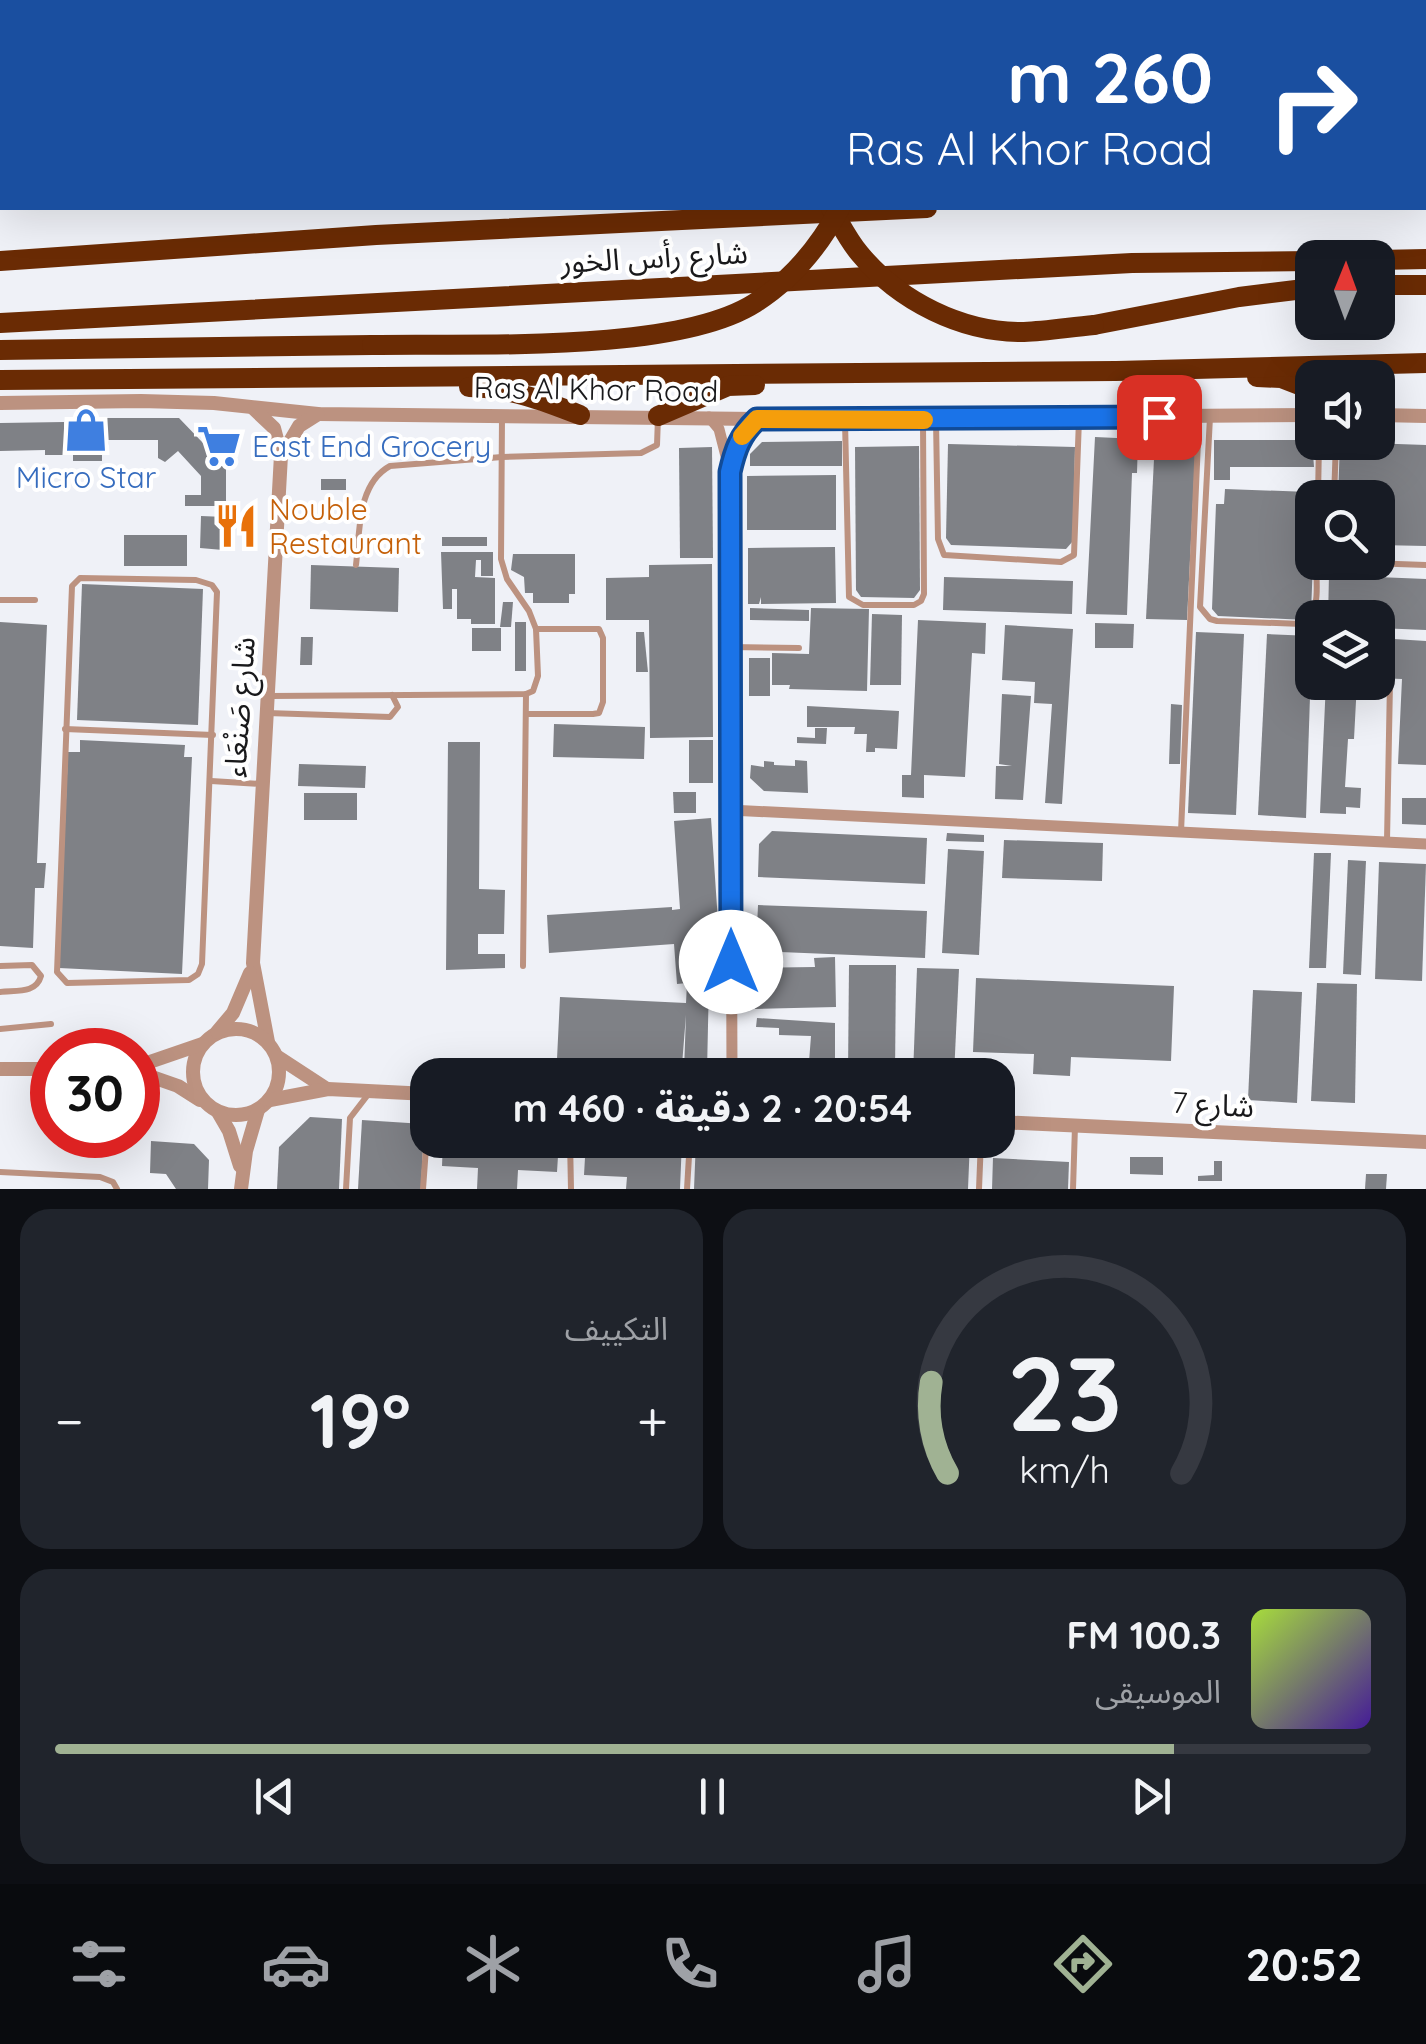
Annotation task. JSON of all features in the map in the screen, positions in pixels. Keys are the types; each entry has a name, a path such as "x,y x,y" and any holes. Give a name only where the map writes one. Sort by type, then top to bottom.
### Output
{"highway":[{"path":"832,210 858,252 887,282 922,306 974,326 1021,332 1094,325 1295,290"},
{"path":"0,350 372,346 559,341 671,333 752,305 813,252 839,210"},
{"name":"شارع رأس الخور","path":"0,261 396,234 887,210"},
{"path":"1395,260 1426,260"},
{"name":"شارع رأس الخور","path":"0,323 1073,266 1295,261"},
{"path":"1395,285 1426,285"},
{"path":"0,380 1116,371 1426,363"},
{"path":"658,416 728,386 779,384 814,371"},
{"path":"1116,371 1282,378 1295,383"},
{"path":"238,378 366,386 502,388 580,415"}],"street":[{"name":"Ras Al Khor Road","path":"0,403 141,400 318,414 845,420 1295,415"},
{"path":"253,409 274,428 281,455"},
{"path":"281,455 299,426 318,414"},
{"path":"1395,415 1426,416"},
{"path":"709,417 719,430 730,472"},
{"path":"732,1058 730,472 736,446 757,419"},
{"name":"شارع صَنْعَاء","path":"209,1039 233,1013 246,989 253,963 281,455"},
{"path":"730,810 1426,844"},
{"name":"شارع صَنْعَاء","path":"253,963 268,1042"},
{"path":"160,1061 242,1029 268,1042 278,1057 328,1089"},
{"path":"204,1102 192,1073 195,1058 209,1039"},
{"path":"241,1189 242,1172 264,1105 280,1080 278,1057"},
{"path":"0,1069 30,1069"},
{"path":"160,1078 231,1116 328,1089 410,1093"},
{"path":"218,1112 229,1130 242,1172"},
{"name":"شارع 7","path":"1015,1123 1426,1142"}],"lane":[{"path":"267,696 526,694 538,684 535,624 507,578 501,559 502,416"},
{"path":"356,565 368,485 377,473 406,464 641,453 657,445 658,416"},
{"path":"1204,416 1204,614 1217,621 1302,624 1315,610 1316,580"},
{"path":"1180,832 1204,416"},
{"path":"930,420 938,540 944,555 1066,562 1074,555 1079,419"},
{"path":"845,420 848,592 852,600 863,605 914,605 924,594 930,420"},
{"path":"1395,564 1426,565"},
{"path":"74,580 196,580 212,586 218,601 202,964 198,974 184,981 67,983 59,976 56,964 66,729 74,580"},
{"path":"0,600 35,600"},
{"path":"526,714 593,714 598,713 603,702 603,638 599,629 535,624"},
{"path":"730,646 799,648"},
{"path":"523,966 526,694"},
{"path":"266,713 390,717 398,708 392,695"},
{"path":"1387,842 1390,700"},
{"path":"66,729 212,735"},
{"path":"211,781 262,784"},
{"path":"0,966 32,965 41,976 31,989 0,992"},
{"path":"0,1029 52,1024"},
{"path":"346,1189 350,1118 371,1091"},
{"path":"1073,1189 1076,1125"},
{"path":"423,1189 425,1158"},
{"path":"570,1158 570,1189"},
{"path":"688,1189 689,1158"},
{"path":"979,1189 980,1158"},
{"path":"0,1172 100,1177 113,1182 117,1189"}],"building":[{"path":"73,418 179,418 226,467 226,506 185,506 185,495 201,495 201,476 178,451 165,462 158,458 158,440 108,440 109,446 102,446 102,461 73,461"},
{"path":"64,422 64,455 45,455 45,450 0,451 0,423"},
{"path":"1095,437 1138,439 1137,473 1132,473 1127,615 1086,614"},
{"path":"1155,439 1196,440 1187,620 1146,619"},
{"path":"1214,440 1295,440 1295,460 1313,460 1314,467 1230,467 1230,480 1214,480"},
{"path":"842,441 842,466 750,466 750,454 762,442"},
{"path":"948,444 1075,447 1073,541 1066,549 951,545 946,538"},
{"path":"1395,444 1426,445 1426,546 1395,545 1395,480 1339,480 1339,460 1395,460"},
{"path":"919,446 920,590 914,598 861,597 856,590 855,447"},
{"path":"712,447 713,558 680,558 679,448"},
{"path":"836,475 836,530 747,530 747,476"},
{"path":"321,479 346,479 346,490 321,490"},
{"path":"1225,489 1295,492 1295,580 1312,580 1311,600 1295,600 1295,620 1218,616 1212,609 1216,504 1224,504"},
{"path":"201,516 225,517 223,550 200,548"},
{"path":"124,535 187,535 187,566 124,566"},
{"path":"442,537 487,537 487,546 442,546"},
{"path":"835,547 836,603 761,604 761,597 759,604 748,604 748,548"},
{"path":"441,552 493,552 493,576 481,576 481,560 476,560 475,577 495,578 495,624 471,624 471,619 457,619 457,589 452,589 452,609 443,609"},
{"path":"513,554 575,554 575,594 569,594 569,603 533,603 533,593 525,593 524,577 511,570"},
{"path":"712,564 713,737 650,738 649,620 606,620 606,578 649,577 649,565"},
{"path":"311,565 399,568 398,612 310,609"},
{"path":"944,577 1073,581 1072,614 943,610"},
{"path":"1426,579 1426,630 1395,629 1395,600 1328,600 1329,580"},
{"path":"82,584 203,589 198,725 77,720"},
{"path":"503,602 513,602 511,627 500,627"},
{"path":"750,608 809,610 809,621 750,620"},
{"path":"811,608 869,609 867,691 772,685 772,653 809,654"},
{"path":"872,614 902,615 901,685 870,685"},
{"path":"918,620 986,623 985,654 972,653 965,777 924,775 924,798 902,797 902,775 911,775"},
{"path":"0,622 47,625 37,863 46,863 44,888 35,888 33,948 0,946"},
{"path":"515,622 526,622 526,671 515,671"},
{"path":"1095,623 1134,624 1133,648 1095,648"},
{"path":"1005,625 1073,629 1062,804 1045,803 1052,704 1034,703 1035,682 1002,680"},
{"path":"472,628 501,628 501,651 472,651"},
{"path":"636,632 644,632 648,672 636,672"},
{"path":"1196,632 1244,634 1236,815 1188,813"},
{"path":"1267,634 1295,635 1295,700 1310,700 1306,818 1258,815"},
{"path":"301,637 313,637 312,665 300,665"},
{"path":"1395,639 1426,641 1426,765 1398,764 1402,679 1395,679"},
{"path":"749,658 770,658 770,696 749,696"},
{"path":"1002,694 1031,696 1023,800 995,799 996,766 1012,766 999,764"},
{"path":"1325,700 1356,700 1354,739 1348,739 1345,787 1361,788 1360,808 1346,807 1346,814 1320,813"},
{"path":"1171,704 1182,705 1180,764 1169,764"},
{"path":"807,706 899,711 897,749 875,748 875,752 866,752 867,734 854,734 855,727 807,727"},
{"path":"554,724 645,727 644,759 553,757"},
{"path":"815,728 827,728 826,744 797,743 797,737 815,738"},
{"path":"80,740 185,745 184,757 192,757 182,974 59,968 68,752 80,752"},
{"path":"689,740 713,740 713,783 689,783"},
{"path":"448,742 480,742 479,889 505,890 504,934 478,934 478,954 505,954 505,968 446,970"},
{"path":"795,760 807,761 808,793 764,791 750,778 751,765 764,767 764,761 795,766"},
{"path":"299,764 366,766 365,788 298,786"},
{"path":"673,792 696,792 696,813 674,813"},
{"path":"304,793 357,793 357,820 304,820"},
{"path":"1402,798 1426,798 1426,825 1402,824"},
{"path":"711,818 722,981 709,981 707,1058 684,1058 686,1015 683,1058 557,1058 560,997 686,1003 687,983 677,984 674,944 549,953 547,915 680,909 674,821"},
{"path":"772,831 927,838 925,884 758,877 759,844"},
{"path":"947,833 984,835 984,842 946,841"},
{"path":"1004,840 1103,843 1102,881 1002,878"},
{"path":"948,849 984,851 979,955 942,953"},
{"path":"1314,853 1331,853 1326,968 1309,968"},
{"path":"1348,860 1366,861 1361,975 1343,974"},
{"path":"1379,862 1426,864 1422,981 1375,979"},
{"path":"758,905 927,911 925,958 756,951"},
{"path":"835,957 836,1007 755,1009 754,968 815,967 814,958"},
{"path":"849,965 896,965 895,1058 848,1058"},
{"path":"917,968 959,969 955,1058 914,1058"},
{"path":"976,978 1174,986 1171,1061 1071,1057 1070,1076 1033,1074 1034,1054 973,1052"},
{"path":"1317,983 1357,984 1355,1103 1311,1101"},
{"path":"1253,990 1302,992 1297,1103 1248,1100"},
{"path":"757,1018 835,1023 835,1058 809,1058 811,1036 779,1035 779,1028 756,1027"},
{"path":"310,1117 342,1119 339,1189 277,1189 279,1147"},
{"path":"362,1120 410,1123 410,1158 422,1158 421,1189 358,1189"},
{"path":"160,1142 194,1144 209,1160 208,1189 176,1189 166,1174 150,1173 150,1158 160,1158"},
{"path":"1130,1157 1163,1157 1163,1175 1130,1174"},
{"path":"442,1158 558,1158 557,1172 518,1170 517,1189 477,1189 478,1168 442,1166"},
{"path":"585,1158 681,1158 680,1189 626,1189 627,1177 584,1175"},
{"path":"695,1158 969,1158 968,1189 694,1189"},
{"path":"993,1158 1069,1162 1068,1189 992,1189"},
{"path":"1214,1161 1222,1161 1222,1181 1198,1181 1198,1176 1214,1175"},
{"path":"1366,1174 1387,1174 1386,1189 1365,1189"}],"slow traffic":[{"path":"742,436 757,419 924,420"}],"place":[{"name":"Micro Star","path":"86,430"},
{"name":"East End Grocery","path":"219,446"},
{"name":"Nouble Restaurant","path":"236,526"}],"route":[{"path":"731,962 730,472 736,446 745,431 757,419 1159,417"}]}
